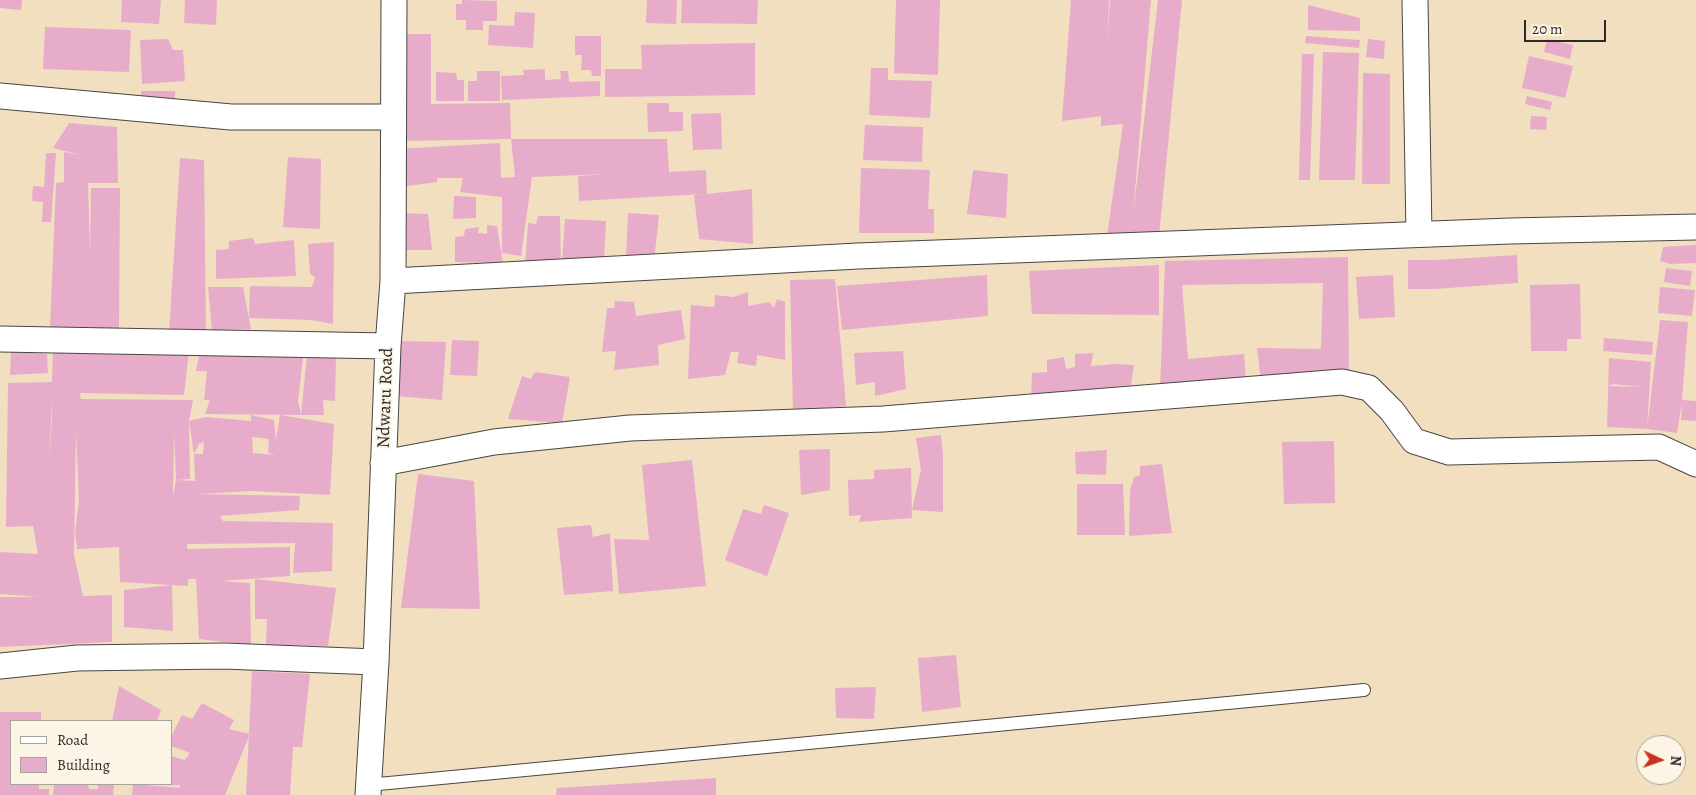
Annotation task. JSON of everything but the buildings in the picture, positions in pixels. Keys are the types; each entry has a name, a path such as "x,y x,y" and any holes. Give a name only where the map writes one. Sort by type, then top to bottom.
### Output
{"street":[{"name":"Ndwaru Road","path":"368,790 376,662 388,346 393,281 394,0"},
{"path":"1415,0 1419,234"},
{"path":"0,96 231,117 393,117"},
{"path":"393,281 858,256 1419,234 1696,227"},
{"path":"0,338 388,346"},
{"path":"383,463 494,442 630,428 883,419 1342,382 1369,388 1392,411 1414,441 1449,452 1659,447 1696,464"},
{"path":"0,666 77,658 224,656 376,662"}],"lane":[{"path":"368,790 1364,690"}]}
